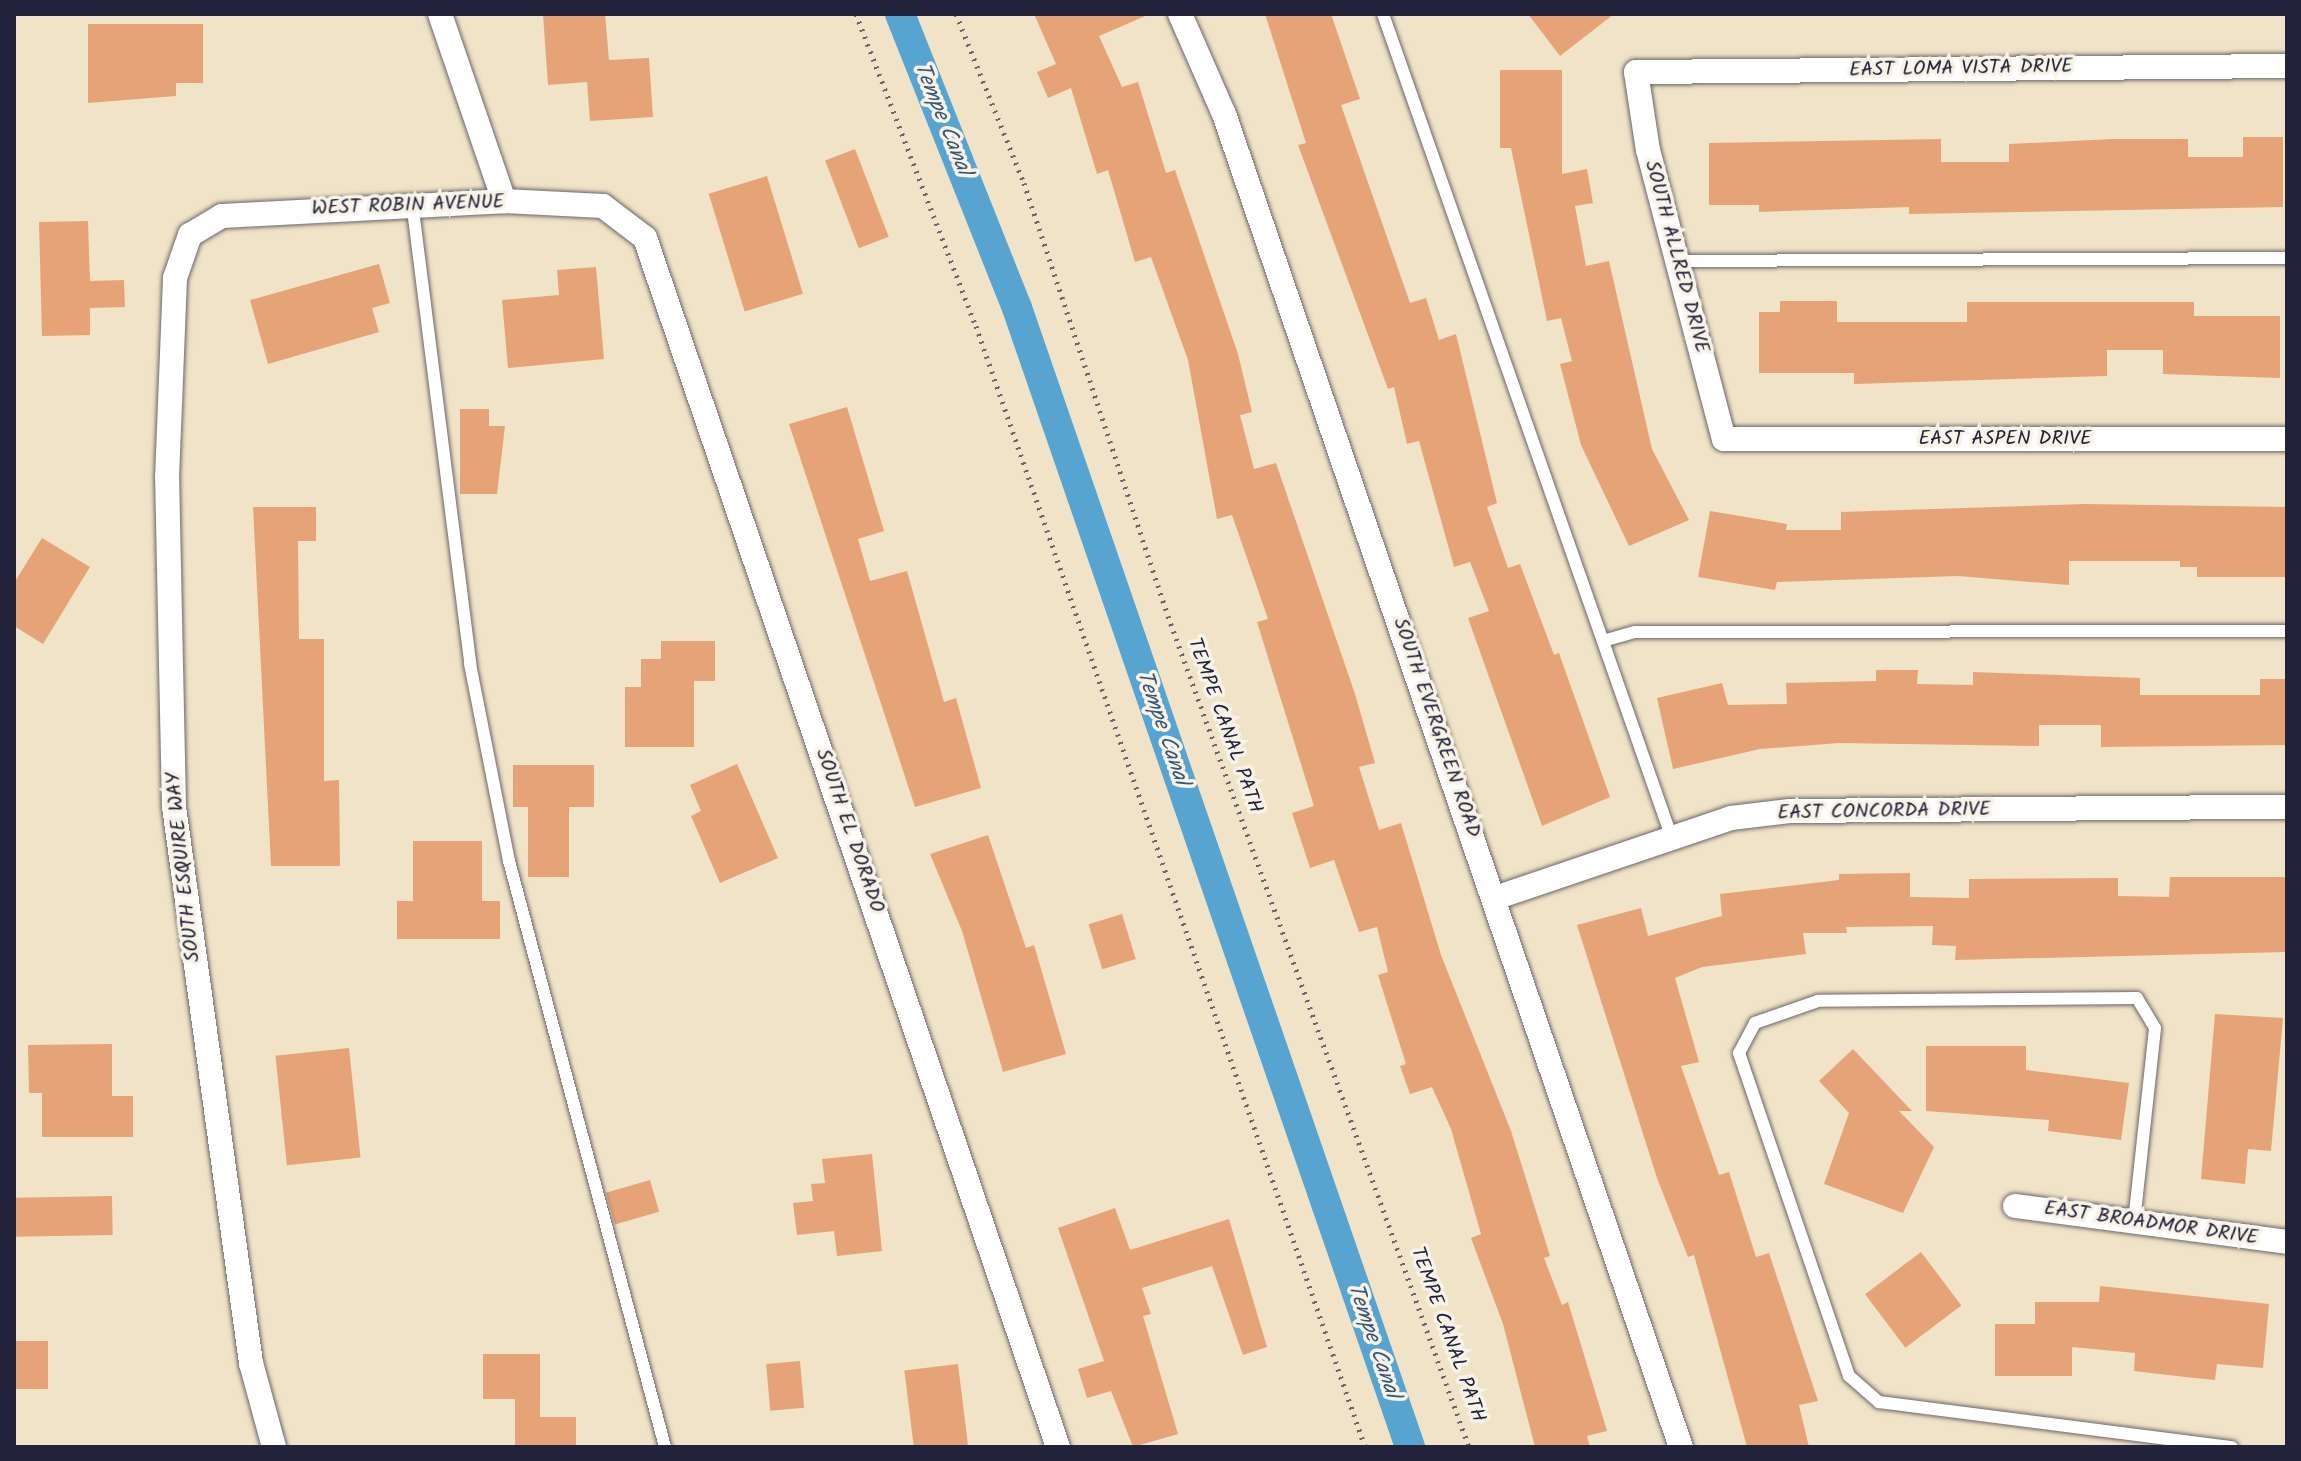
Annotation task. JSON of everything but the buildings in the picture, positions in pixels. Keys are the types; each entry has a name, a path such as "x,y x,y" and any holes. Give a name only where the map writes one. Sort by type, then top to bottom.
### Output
{"street":[{"path":"440,14 504,201"},
{"name":"SOUTH EVERGREEN ROAD","path":"1180,14 1224,114 1681,1447"},
{"name":"EAST LOMA VISTA DRIVE","path":"1636,72 2287,66"},
{"name":"SOUTH ALLRED DRIVE","path":"1636,72 1677,261 1724,439"},
{"name":"WEST ROBIN AVENUE","path":"190,235 222,216 412,202 504,201 603,206 628,222"},
{"name":"SOUTH EL DORADO","path":"628,222 645,238 1058,1447"},
{"name":"SOUTH ESQUIRE WAY","path":"190,235 175,278 167,478 174,807 251,1363 274,1447"},
{"name":"EAST ASPEN DRIVE","path":"1724,439 2287,439"},
{"name":"EAST CONCORDA DRIVE","path":"1495,898 1673,841 1731,818 1790,811 2287,807"},
{"name":"EAST BROADMOR DRIVE","path":"2015,1206 2287,1242"}],"lane":[{"path":"1383,14 1673,841"},
{"path":"412,202 470,664 509,861 665,1447"},
{"path":"1677,261 2287,258"},
{"path":"1603,641 1635,632 2287,631"},
{"path":"2134,1222 2155,1028 2137,998 1818,1001 1755,1023 1739,1053 1849,1376 1879,1402 2232,1447"}],"path":[{"path":"856,14 976,326 1365,1447"},
{"name":"TEMPE CANAL PATH","path":"956,14 1024,183 1173,631 1469,1447"}],"waterway":[{"name":"Tempe Canal","path":"900,14 1017,308 1410,1447"}]}
